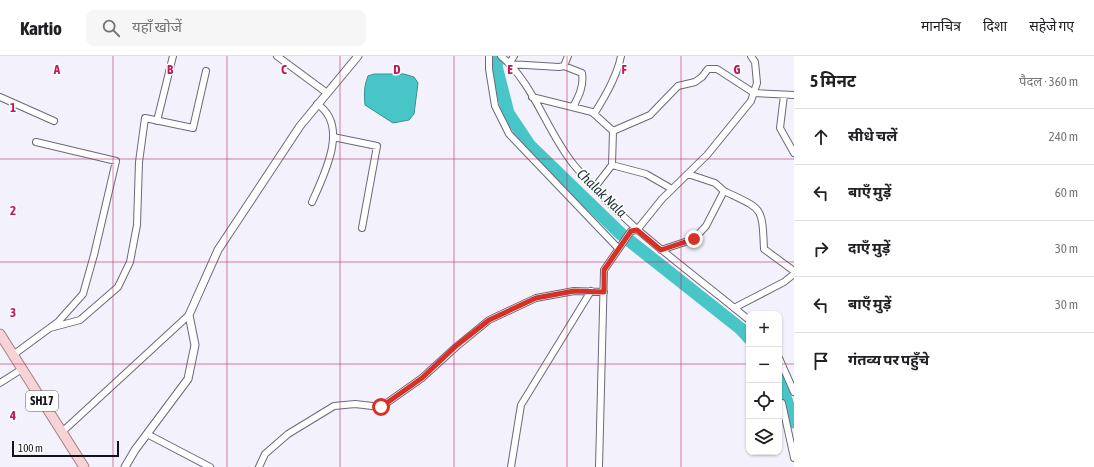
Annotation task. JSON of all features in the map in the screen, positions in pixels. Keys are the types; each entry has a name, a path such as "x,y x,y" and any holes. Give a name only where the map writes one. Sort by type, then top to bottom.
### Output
{"main road":[{"name":"SH17","path":"0,334 84,467"}],"street":[{"path":"157,121 173,56"},
{"path":"277,56 327,92"},
{"path":"62,432 189,315 218,250 300,126 358,56"},
{"path":"489,56 489,69 495,106 509,134 620,246"},
{"path":"506,60 514,56"},
{"path":"564,66 568,56"},
{"path":"594,114 607,95 621,56"},
{"path":"599,467 604,270 620,246 722,137 751,100 757,83 755,62 751,56"},
{"path":"506,60 564,66 582,73 583,80 581,92 573,107"},
{"path":"506,60 532,97 547,125 574,164 634,231 661,250 746,318"},
{"path":"613,131 650,115 678,86 695,82 702,77 708,69 717,69 754,93 794,95"},
{"path":"50,328 80,320 118,287 130,262 137,225 139,162 144,118 193,128 206,71"},
{"path":"784,95 780,128 794,153"},
{"path":"0,97 54,121"},
{"path":"532,97 594,114 613,131 612,165 595,187"},
{"path":"312,202 328,164 332,150 333,136 333,129 324,108 317,104"},
{"path":"333,136 377,146 362,228"},
{"path":"13,355 58,322 82,294 94,255 116,161 36,142"},
{"path":"612,165 646,174 672,189"},
{"path":"688,174 715,184 724,191 752,205 761,212 763,221 764,249 793,275 784,282 734,308"},
{"path":"661,250 694,239 706,226 724,191"},
{"path":"259,467 265,454 288,434 334,406 355,404 381,407 422,378 456,346 489,320 536,298 574,291 604,292"},
{"path":"511,467 521,405 591,291"},
{"path":"125,467 147,434 188,379 195,345 189,315"},
{"path":"782,365 794,392"},
{"path":"0,382 22,369"},
{"path":"782,403 794,458"},
{"path":"147,434 210,467"}],"water":[{"path":"374,74 404,74 414,77 418,83 414,114 409,120 393,123 365,105 364,97 368,76"}],"waterway":[{"name":"Chalak Nala","path":"499,56 496,66 508,113 530,146 621,234 741,329 746,335"},
{"name":"Chalak Nala","path":"780,383 794,422"}],"route":[{"path":"381,407 422,378 456,346 489,320 536,298 574,291 604,292 604,270 631,231 637,230 661,250 694,239"}]}
